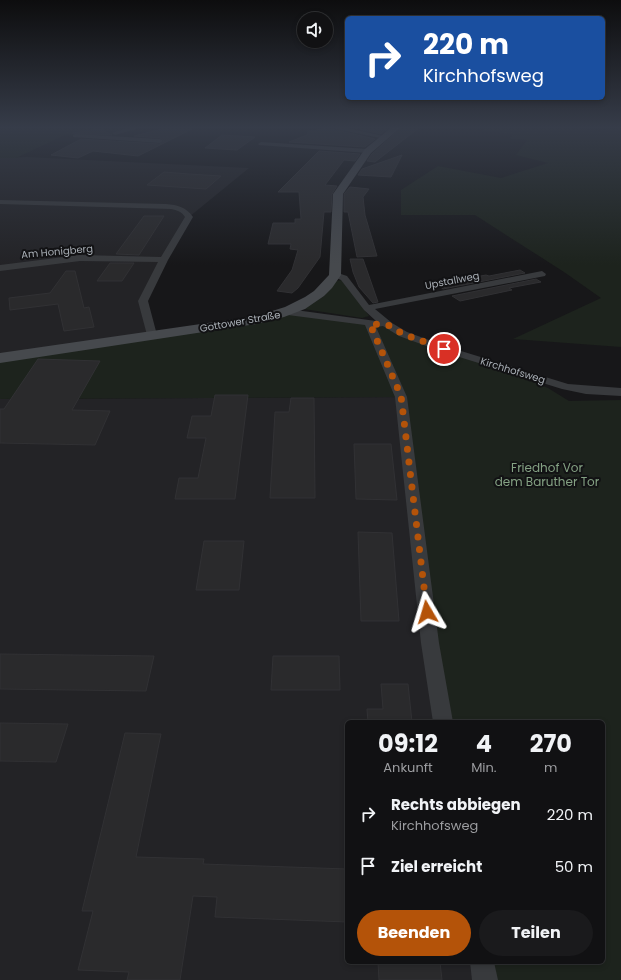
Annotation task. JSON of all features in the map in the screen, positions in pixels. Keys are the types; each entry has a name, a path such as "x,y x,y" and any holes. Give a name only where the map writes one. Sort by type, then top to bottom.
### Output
{"street":[{"path":"335,275 338,194 353,173"},
{"path":"0,202 179,208 186,211 189,217 164,260 143,301 152,335"},
{"name":"Am Honigberg","path":"0,268 80,258 164,260"},
{"name":"Upstallweg","path":"367,308 542,274"},
{"name":"Kirchhofsweg","path":"335,275 344,278 367,308 388,325 403,334 444,349 566,386 586,390 621,392"},
{"name":"Gottower Straße","path":"0,358 256,320 288,312 317,296 335,275"},
{"path":"288,312 370,324 388,325"},
{"path":"370,324 401,396 430,643 443,720"},
{"path":"482,964 485,980"}],"shaded area":[{"path":"0,173 243,173 189,217 143,301 152,335 0,358"},
{"path":"401,397 443,720 345,720 345,964 482,964 485,980 0,980 0,399"}],"green space":[{"path":"428,173 473,173 501,178 518,173 621,173 621,347 513,339 601,298 564,272 475,215 401,215 401,190"},
{"path":"342,280 369,316 362,318 304,309 324,296 336,281"},
{"name":"Friedhof Vor dem Baruther Tor","path":"288,312 388,325 548,388 569,401 621,400 621,980 485,980 482,964 605,964 605,720 443,720 401,397 0,399 0,358"}],"building":[{"path":"163,173 221,176 206,189 147,185"},
{"path":"297,173 334,173 325,185 337,186 332,194 331,212 324,212 320,257 298,288 292,293 277,291 292,270 298,250 290,249 291,244 268,244 273,223 295,223 295,219 301,219 299,192 278,192"},
{"path":"360,173 393,173 391,177 358,175"},
{"path":"350,187 369,189 363,197 365,215 377,256 357,257 348,212 344,212 344,194"},
{"path":"144,216 164,216 139,255 116,254"},
{"path":"350,259 363,259 378,302 373,303 359,287"},
{"path":"110,263 134,263 122,281 97,281"},
{"path":"520,270 525,273 443,289 436,284 486,275 489,276"},
{"path":"66,271 75,271 84,308 89,307 94,327 64,331 58,304 10,310 9,298 50,293"},
{"path":"536,279 541,282 509,288 512,290 460,301 452,296"},
{"path":"38,359 100,361 72,410 110,411 95,445 0,443 0,409 4,409"},
{"path":"215,395 248,395 235,499 175,499 179,478 198,478 206,438 187,438 192,416 211,416"},
{"path":"291,398 314,398 315,498 270,498 275,412 289,412"},
{"path":"354,444 391,444 397,500 356,499"},
{"path":"358,532 392,533 399,621 361,621"},
{"path":"204,541 244,541 239,590 196,590"},
{"path":"0,654 154,656 146,691 0,689"},
{"path":"273,656 339,656 340,690 271,690"},
{"path":"381,684 408,684 412,720 368,720 367,709 383,709"},
{"path":"0,723 68,724 56,762 0,761"},
{"path":"125,733 161,734 136,857 204,859 203,864 345,869 345,922 215,917 217,897 193,896 180,980 127,980 129,972 78,970 93,911 82,911"},
{"path":"378,964 440,964 442,980 379,980"}],"route":[{"path":"427,612 401,396 370,324 388,325 403,334 444,349"}]}
